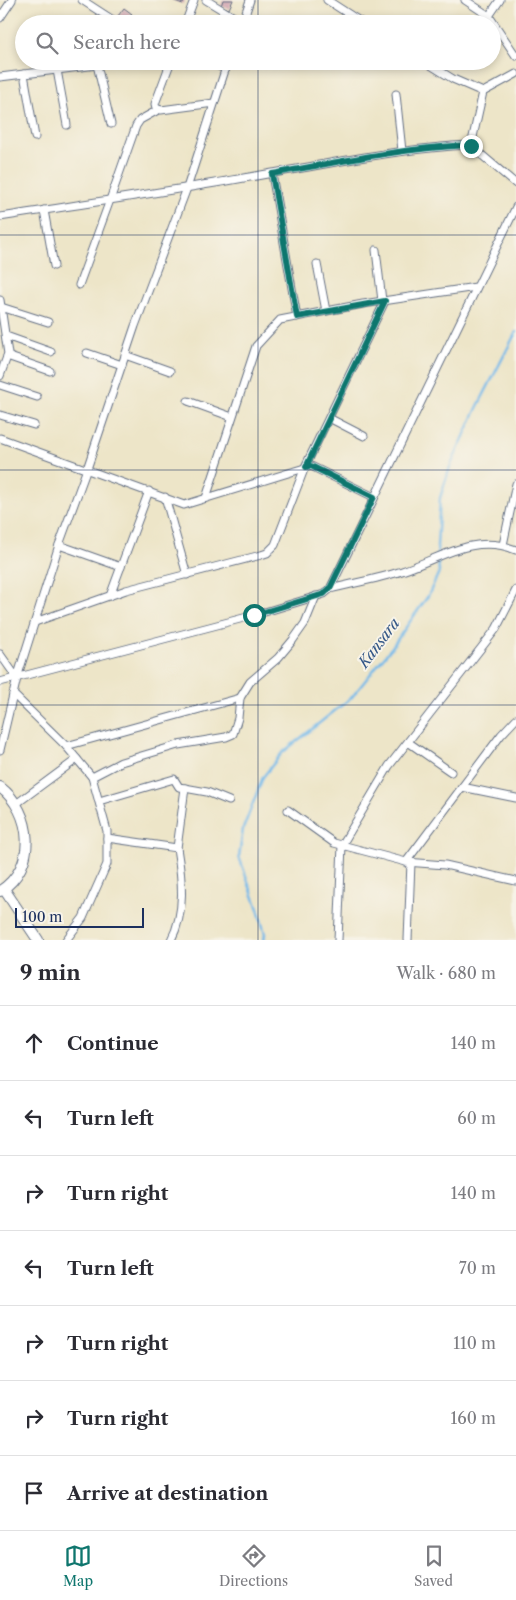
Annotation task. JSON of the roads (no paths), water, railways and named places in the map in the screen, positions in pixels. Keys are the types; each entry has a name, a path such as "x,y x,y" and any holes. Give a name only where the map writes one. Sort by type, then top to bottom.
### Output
{"main road":[{"path":"0,787 10,794 22,812 27,832 26,853 18,873 2,890 38,940"}],"street":[{"path":"0,18 12,0"},
{"path":"82,0 91,2 108,15"},
{"path":"188,15 194,0"},
{"path":"206,0 229,15"},
{"path":"245,15 250,0"},
{"path":"327,0 350,15"},
{"path":"465,0 488,15"},
{"path":"490,15 500,0"},
{"path":"501,34 516,56"},
{"path":"0,77 57,70 67,125"},
{"path":"98,70 111,124"},
{"path":"158,110 155,104 168,70"},
{"path":"0,750 17,678 59,545 186,188 225,70"},
{"path":"438,70 453,79 483,92"},
{"path":"24,74 35,137"},
{"path":"471,146 483,92 516,74"},
{"path":"396,94 402,151"},
{"path":"79,284 136,126 140,120 158,110 214,103"},
{"path":"0,217 442,146 470,145 516,184"},
{"path":"272,174 297,317"},
{"path":"0,682 254,615 324,594 330,588 516,207"},
{"path":"44,210 54,266"},
{"path":"35,622 110,596 261,555 271,550 306,467 384,301 376,250"},
{"path":"317,264 326,311"},
{"path":"206,498 256,346 280,320 476,287"},
{"path":"0,303 48,322"},
{"path":"0,303 6,336 0,376"},
{"path":"6,336 51,352"},
{"path":"87,353 122,365"},
{"path":"126,355 170,371"},
{"path":"4,359 50,371"},
{"path":"0,385 37,397"},
{"path":"188,401 232,417"},
{"path":"0,415 34,425"},
{"path":"329,418 364,436"},
{"path":"0,438 184,504 311,466 374,497"},
{"path":"503,545 516,484"},
{"path":"110,596 149,491"},
{"path":"165,497 187,575"},
{"path":"330,588 376,579 475,544 503,545 516,550"},
{"path":"59,545 121,567"},
{"path":"338,940 342,845 389,766 496,629 516,590"},
{"path":"92,777 122,762 178,745 226,738 233,734 238,718 240,698 250,682 278,658 306,624 316,596"},
{"path":"0,654 17,678"},
{"path":"13,694 66,746 92,777 107,831 107,864 83,918 66,940"},
{"path":"66,746 240,698"},
{"path":"408,940 408,862 501,735 516,719"},
{"path":"408,742 451,772"},
{"path":"16,804 77,759"},
{"path":"99,801 174,779 180,787 207,792 229,801"},
{"path":"462,787 516,798"},
{"path":"171,940 181,909 181,873 177,848 185,788"},
{"path":"288,810 334,843 408,862 445,865 516,881"},
{"path":"107,838 177,848"}],"waterway":[{"name":"Kansara","path":"264,940 265,934 258,909 239,857 243,829 263,777 282,753 352,697 392,647 428,596 439,572 437,546 440,498 450,467 477,408 516,332"}]}
